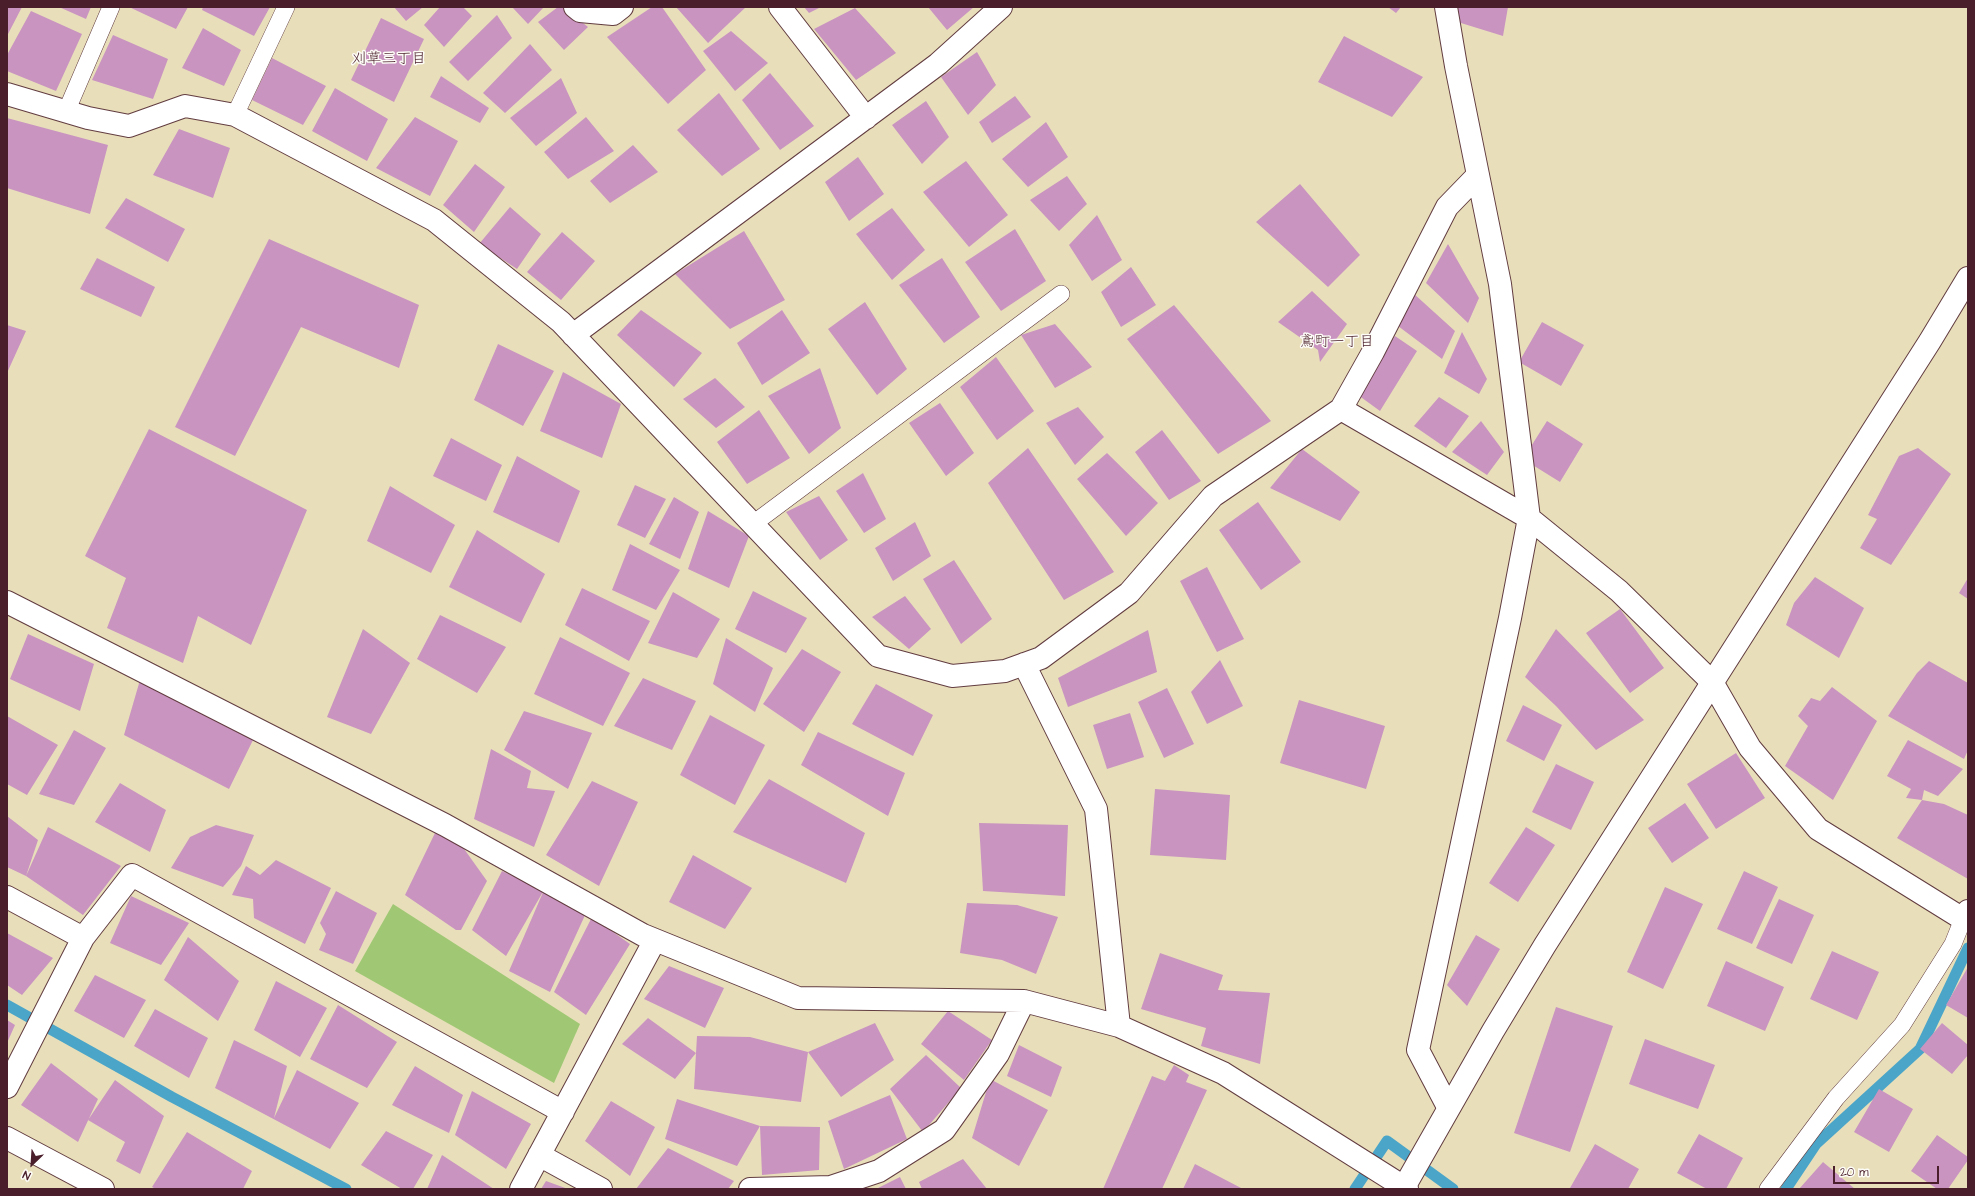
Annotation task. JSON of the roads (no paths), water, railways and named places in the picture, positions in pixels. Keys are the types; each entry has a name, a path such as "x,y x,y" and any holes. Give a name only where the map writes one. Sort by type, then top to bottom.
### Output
{"street":[{"path":"575,7 580,11 614,14 622,7"},
{"path":"780,7 866,118"},
{"path":"573,335 938,64 1001,7"},
{"path":"1446,7 1500,284 1528,518 1510,618 1418,1050 1448,1107"},
{"path":"7,94 66,112 129,126 185,106 235,115 434,220 561,322 878,656 952,676 1005,671 1041,658 1129,593 1213,496 1341,409 1373,352 1447,207 1478,175"},
{"path":"7,602 445,825 643,935 798,998 1024,1001 1119,1026 1223,1073 1404,1188 1448,1107 1545,945 1926,348 1968,278"},
{"path":"1341,409 1528,518 1619,591 1712,682 1750,748 1818,828 1965,915"},
{"path":"1024,664 1096,809 1119,1026"},
{"path":"7,1086 83,938 132,875 562,1112"},
{"path":"7,897 83,938"},
{"path":"521,1189 655,940"},
{"path":"750,1189 831,1188 879,1171 944,1130 998,1054 1024,1001"},
{"path":"7,1138 103,1189"},
{"path":"539,1155 601,1189"}],"lane":[{"path":"66,112 111,7"},
{"path":"235,115 286,7"},
{"path":"753,524 1061,294"},
{"path":"1768,1189 1836,1098 1902,1025 1953,944 1965,915"}],"waterway":[{"path":"1786,1189 1816,1144 1920,1049 1968,948"},
{"path":"7,1005 172,1097 346,1189"},
{"path":"1355,1189 1387,1141 1453,1189"}],"district":[{"name":"刈草三丁目","path":"389,60"},
{"name":"鳶町一丁目","path":"1337,343"}]}
